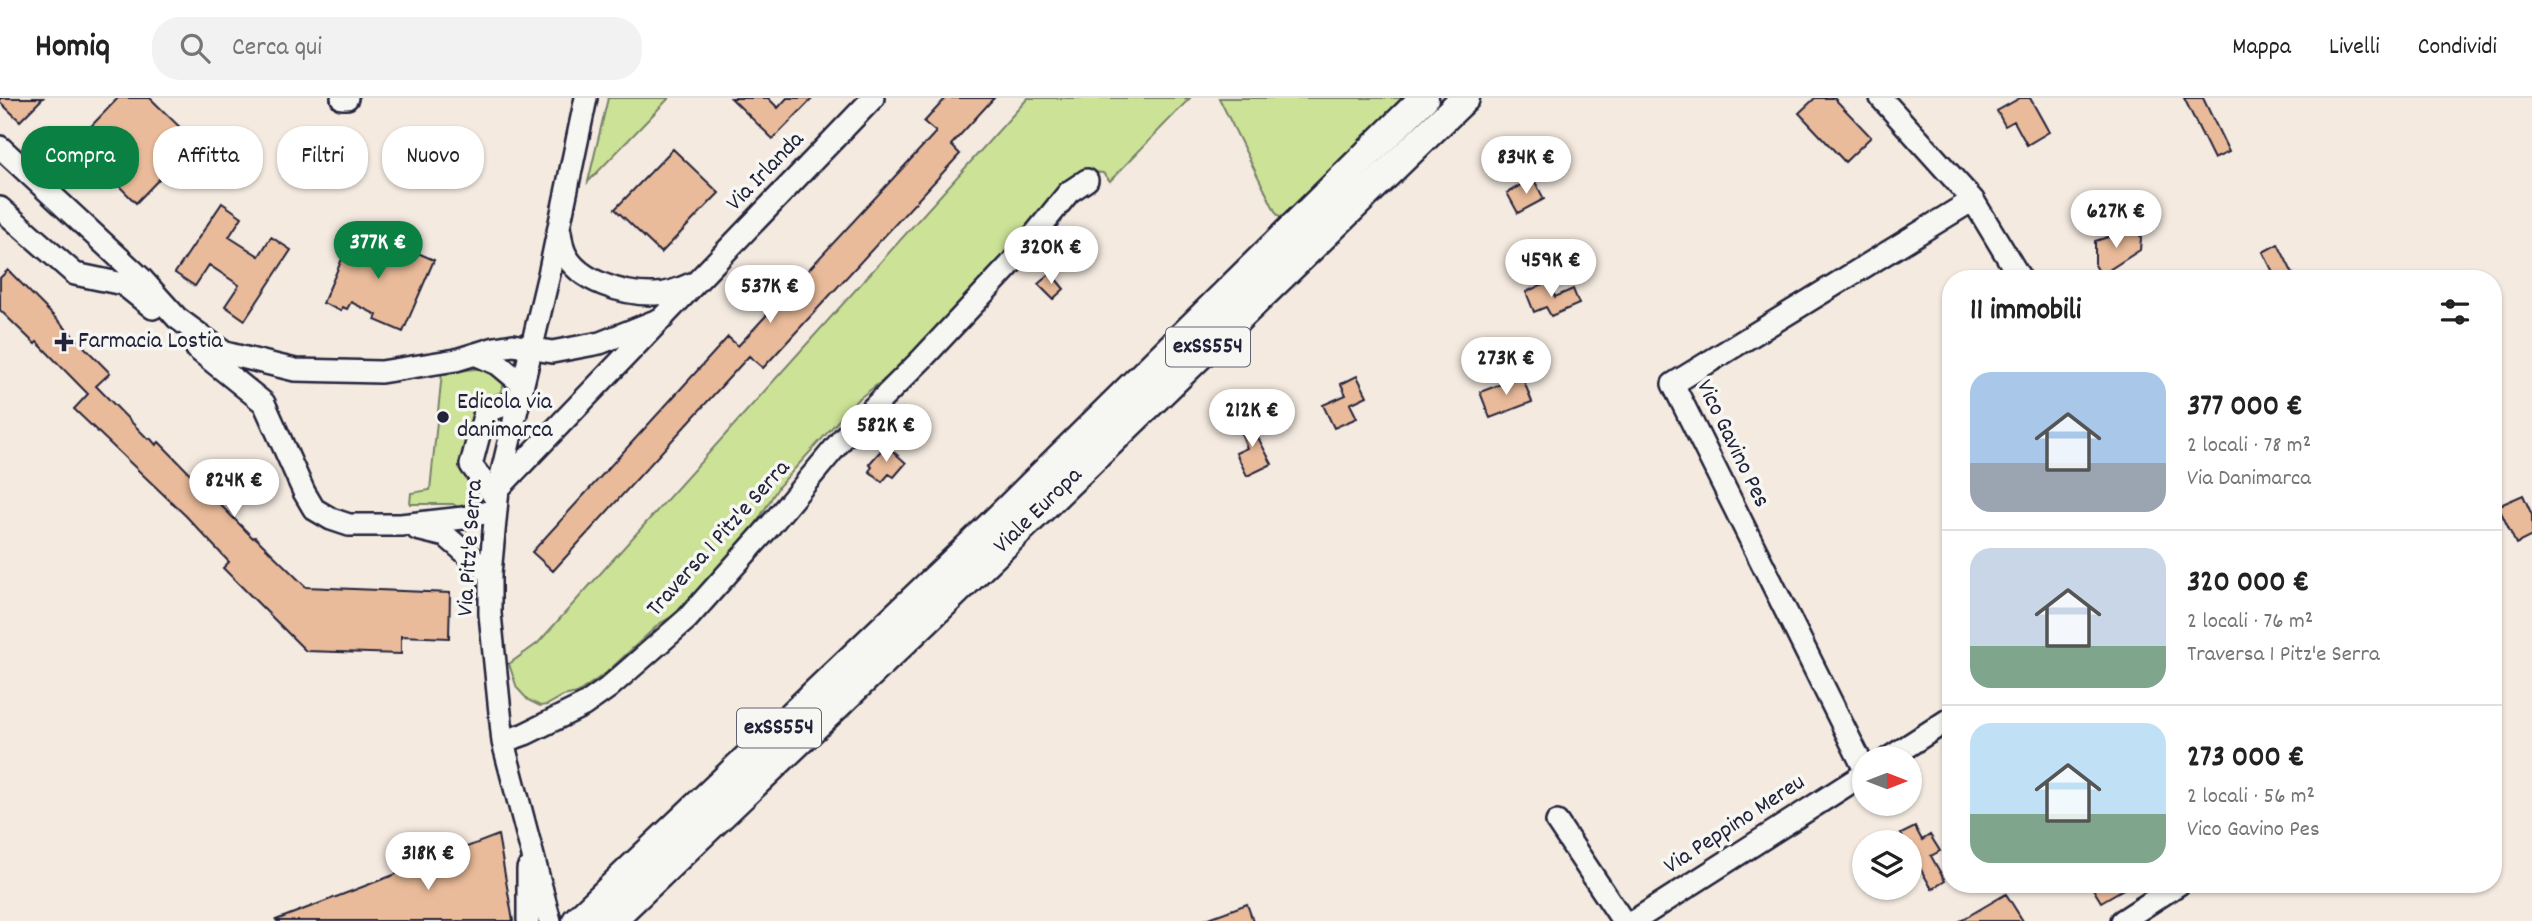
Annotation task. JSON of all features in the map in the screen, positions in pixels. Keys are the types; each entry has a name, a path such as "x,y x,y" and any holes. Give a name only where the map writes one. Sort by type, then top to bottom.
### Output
{"main road":[{"name":"Viale Europa","path":"577,921 982,535 1424,98"},
{"name":"Viale Europa","path":"620,915 1465,98"}],"street":[{"path":"341,98 347,98"},
{"name":"Via Pitz'e Serra","path":"550,921 503,741 490,614 490,574 497,500 586,98"},
{"name":"Via Irlanda","path":"497,500 696,282 873,98"},
{"path":"1881,98 1973,200 2015,270"},
{"name":"Via Irlanda","path":"0,147 141,278 177,318 225,354 295,370 381,372 456,360 513,345 552,352 600,343 663,318"},
{"name":"Traversa 1 Pitz'e Serra","path":"503,741 525,734 584,705 608,688 687,619 770,526 844,437 1009,266 1069,192 1087,180"},
{"name":"Vico Gavino Pes","path":"1853,746 1673,384 1973,200"},
{"path":"0,208 75,274 122,284 132,290 207,358 264,403 304,492 314,509 331,519 349,524 401,525 463,518 497,500 471,465 485,412 521,392 498,364 475,354"},
{"name":"Via Irlanda","path":"559,226 565,254 580,271 599,284 631,293 657,294 696,282"},
{"path":"87,277 109,248"},
{"path":"264,403 279,367"},
{"path":"401,525 446,536 490,574"},
{"path":"1908,746 1942,724"},
{"name":"Via Peppino Mereu","path":"1634,921 1852,782"},
{"path":"1557,822 1623,921"},
{"name":"Via Pitz'e Serra","path":"527,839 528,921"},
{"path":"2122,921 2165,893"}],"green space":[{"path":"608,98 669,98 588,182"},
{"path":"1028,98 1190,98 1110,181 1103,173 1084,171 1069,178 1031,226 973,288 943,325 898,369 857,400 779,486 757,522 690,606 659,624 606,673 577,693 540,706 528,700 517,688 509,664 538,643"},
{"path":"1219,98 1418,98 1287,226 1276,213"},
{"path":"509,369 501,392 479,402 465,467 473,494 469,508 460,509 453,504 410,504 411,493 430,490 442,373"}],"building":[{"path":"0,98 43,98 20,121 0,102"},
{"path":"118,98 150,98 179,126 153,126 153,185 136,203 122,189 139,189 139,126 91,126"},
{"path":"731,98 768,98 778,108 787,98 813,98 773,139"},
{"path":"946,98 994,98 951,145 960,154 763,368 749,356 553,571 532,552 728,337 738,346 936,132 924,122"},
{"path":"1815,98 1834,98 1871,137 1845,162 1799,113"},
{"path":"2020,98 2030,98 2049,132 2027,145 2014,121 2005,126 1997,111"},
{"path":"2184,98 2203,98 2229,152 2214,159"},
{"path":"673,149 719,193 661,253 615,209"},
{"path":"1533,178 1544,199 1518,213 1507,193"},
{"path":"222,203 242,217 229,237 259,256 271,237 291,250 245,320 225,306 239,285 209,265 195,286 175,273"},
{"path":"2137,228 2141,238 2140,250 2109,270 2098,270 2095,265 2095,241"},
{"path":"355,229 382,241 378,250 408,262 411,254 416,257 418,253 434,260 403,332 375,320 377,315 351,302 347,309 342,307 341,311 323,303"},
{"path":"2278,244 2291,270 2272,270 2263,252"},
{"path":"8,270 110,373 96,386 148,439 156,445 159,442 253,538 306,587 450,593 449,638 401,636 401,654 306,651 223,568 229,562 186,516 74,409 88,394 37,342 35,344 0,310 0,278"},
{"path":"1051,273 1064,289 1053,299 1038,284"},
{"path":"1549,281 1555,297 1573,289 1579,304 1551,316 1546,307 1534,312 1526,292"},
{"path":"1357,376 1367,396 1350,404 1357,418 1334,428 1323,405 1346,395 1341,384"},
{"path":"1522,376 1532,402 1490,418 1480,392"},
{"path":"1246,415 1272,464 1247,476 1236,453 1247,448 1236,420"},
{"path":"886,445 906,463 894,477 889,474 882,482 869,471 872,467 869,464"},
{"path":"2523,495 2532,515 2532,536 2516,544 2502,514 2502,504"},
{"path":"498,835 513,921 276,920"},
{"path":"1930,835 1940,851 1931,856 1942,876 1942,883 1932,889 1922,872 1922,840"},
{"path":"2096,893 2116,893 2101,902"},
{"path":"2006,894 2023,921 1960,921"},
{"path":"1247,904 1253,921 1206,919"}],"place":[{"name":"Farmacia Lostia","path":"64,342"},
{"name":"Edicola via danimarca","path":"443,417"}]}
